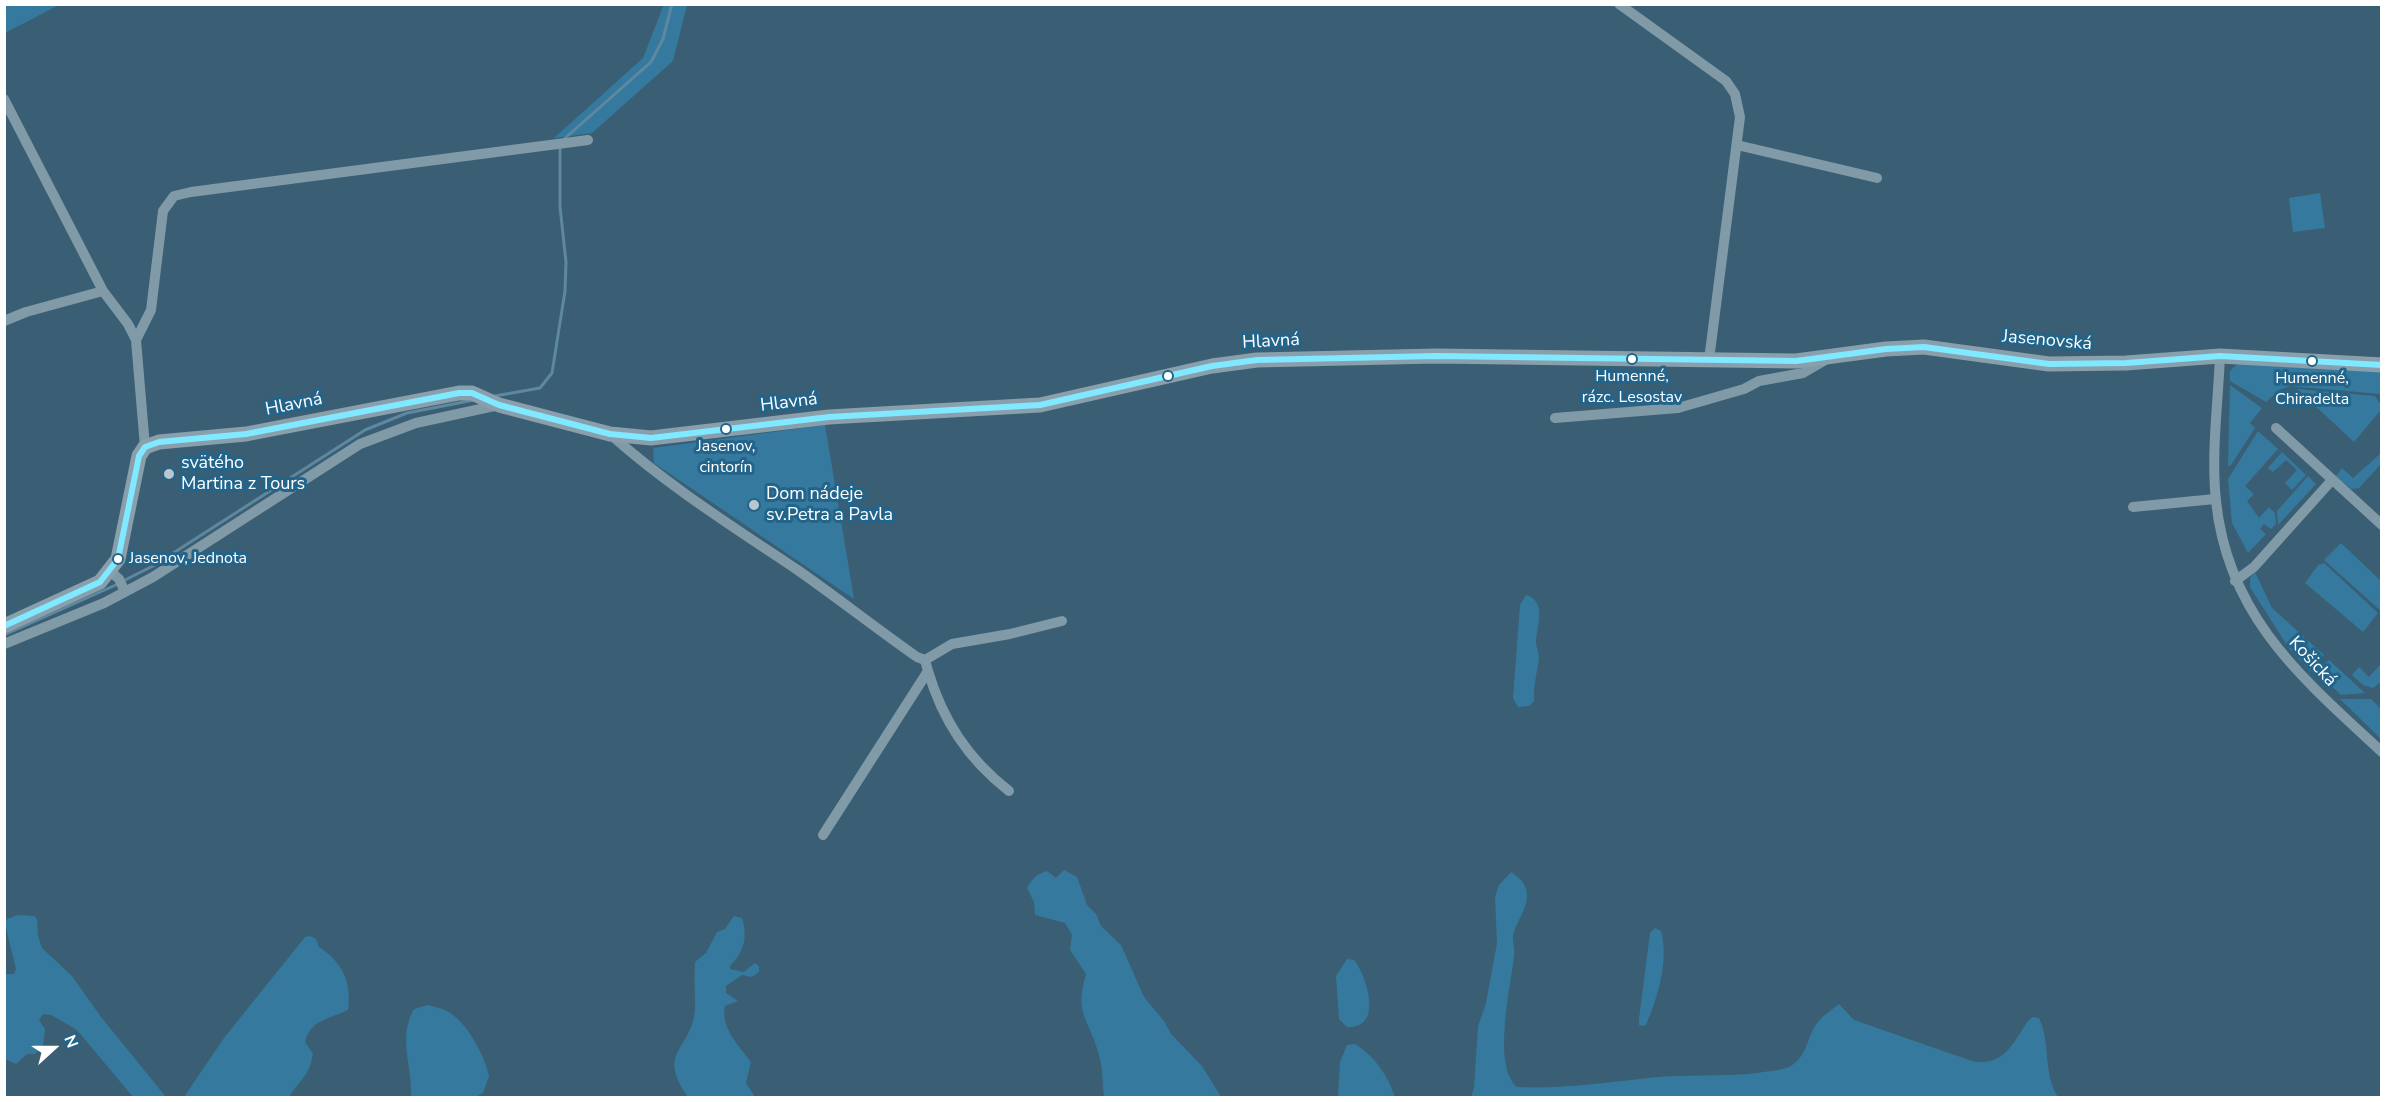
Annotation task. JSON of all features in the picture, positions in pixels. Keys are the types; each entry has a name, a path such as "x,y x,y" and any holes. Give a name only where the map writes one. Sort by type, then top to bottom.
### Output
{"street":[{"path":"1619,4 1725,81 1735,94 1740,117 1737,145 1702,360"},
{"path":"4,99 103,291 128,324 136,340 145,447 139,456 118,559 119,582"},
{"path":"136,340 152,310 163,211 174,196 202,190 588,140"},
{"path":"1737,145 1877,178"},
{"path":"4,321 26,312 103,291"},
{"name":"Jasenovská","path":"1702,360 1797,361 1908,347 1940,348 2049,364 2126,363 2220,356 2382,365"},
{"name":"Hlavná","path":"145,447 159,442 246,434 459,393 476,394 495,404 610,434 651,438 829,417 1030,406 1212,366 1257,360 1436,356 1702,360"},
{"name":"Košická","path":"2220,356 2215,499 2223,544 2235,580 2285,660 2382,752"},
{"path":"1555,418 1678,408 1744,389 1759,381 1803,373 1831,357"},
{"path":"4,644 119,582 217,537 360,444 416,423 495,404"},
{"path":"2276,428 2382,525"},
{"path":"610,434 636,457 917,657 927,666 938,703 960,741 987,773 1009,791"},
{"path":"636,457 638,444 651,438"},
{"path":"2235,580 2254,567 2332,480"},
{"path":"2133,507 2215,499"},
{"path":"4,626 100,582 119,582"},
{"path":"823,835 927,666 952,644 1010,634 1062,621"}],"shaded area":[{"path":"5,4 59,4 59,5 5,33"},
{"path":"664,4 687,5 673,61 592,133 554,138 643,58"},
{"path":"2320,193 2325,228 2293,232 2289,198"},
{"path":"2238,363 2381,371 2381,394 2290,386 2279,390 2266,402 2230,381 2230,371"},
{"path":"2230,385 2262,408 2250,423 2255,428 2231,465 2228,466"},
{"path":"2297,389 2375,396 2381,405 2381,410 2354,442"},
{"path":"825,425 854,599 654,463 653,448"},
{"path":"2258,431 2278,449 2245,486 2254,494 2247,501 2259,518 2269,507 2275,513 2276,524 2271,529 2264,524 2260,529 2266,534 2248,553 2232,523 2228,479"},
{"path":"2282,452 2306,475 2292,490 2285,483 2297,470 2286,460 2273,472 2268,468"},
{"path":"2381,453 2381,464 2359,488 2351,489 2336,476 2342,468 2353,478"},
{"path":"2308,476 2316,484 2278,525 2277,511"},
{"path":"2341,543 2381,581 2381,611 2324,560"},
{"path":"2324,563 2378,613 2363,632 2305,583 2318,565"},
{"path":"2255,572 2272,608 2324,655 2311,672 2288,647 2250,587 2250,578"},
{"path":"1526,595 1537,603 1539,608 1536,641 1539,659 1534,701 1529,706 1518,707 1513,698 1520,605"},
{"path":"2329,660 2365,693 2341,695 2316,672"},
{"path":"2381,666 2381,682 2373,688 2363,685 2352,675 2359,667 2369,677"},
{"path":"2340,699 2371,699 2381,709 2381,739"},
{"path":"1064,870 1077,877 1087,905 1096,914 1101,926 1121,945 1144,997 1164,1021 1171,1034 1202,1066 1221,1097 1104,1097 1100,1060 1082,1008 1086,974 1070,950 1072,935 1065,923 1035,915 1034,902 1027,888 1040,874 1047,871 1056,878"},
{"path":"1511,872 1523,883 1527,896 1525,908 1513,937 1514,954 1504,1044 1510,1077 1517,1087 1599,1084 1662,1077 1758,1073 1782,1069 1789,1067 1800,1058 1818,1022 1839,1004 1854,1020 1975,1062 1986,1062 2001,1056 2012,1045 2028,1021 2033,1017 2039,1018 2045,1038 2050,1079 2058,1097 1471,1097 1474,1088 1478,1026 1486,1003 1497,943 1495,897 1499,885"},
{"path":"18,915 34,916 37,919 38,936 42,948 72,976 101,1017 166,1097 133,1097 77,1030 51,1015 43,1014 39,1020 45,1029 43,1046 35,1054 27,1054 16,1064 5,1059 5,974 14,974 16,969 5,924 7,919"},
{"path":"734,916 742,918 745,938 742,950 730,969 744,972 755,963 759,966 759,972 752,977 742,975 726,986 726,993 738,1001 725,1006 724,1014 728,1029 751,1062 746,1083 755,1097 688,1097 679,1081 675,1059 693,1022 695,962 706,953 717,932 725,929"},
{"path":"1655,928 1661,931 1663,967 1655,1002 1646,1025 1643,1026 1639,1025 1639,1019 1650,933"},
{"path":"310,936 316,939 319,947 334,959 344,974 348,990 348,1010 321,1021 311,1029 305,1042 313,1054 311,1062 307,1073 289,1097 184,1097 224,1038 305,937"},
{"path":"1347,959 1354,960 1364,978 1369,1011 1366,1020 1358,1025 1347,1027 1339,1019 1336,976"},
{"path":"428,1005 445,1010 454,1016 474,1039 489,1076 483,1093 476,1097 411,1097 406,1042 409,1020 414,1009"},
{"path":"1355,1044 1369,1054 1380,1067 1395,1097 1338,1097 1340,1062 1347,1045"}],"waterway":[{"path":"563,140 651,62 663,39 672,4"},
{"path":"495,396 540,388 552,373 565,291 566,262 560,207 560,147"},
{"path":"123,581 153,566 365,430 407,413 474,400"},
{"path":"4,635 118,584"}],"transit line":[{"path":"4,626 100,582 118,559 139,456 145,447 159,442 246,434 459,393 472,393 499,405 610,434 651,438 829,417 1040,405 1212,366 1257,360 1436,356 1796,361 1886,349 1924,347 2049,364 2126,363 2220,356 2382,365"}],"place":[{"name":"Humenné, rázc. Lesostav","path":"1632,359"},
{"name":"Humenné, Chiradelta","path":"2312,361"},
{"name":"Jasenov, cintorín","path":"726,429"},
{"name":"svätého Martina z Tours","path":"169,474"},
{"name":"Dom nádeje sv.Petra a Pavla","path":"754,505"},
{"name":"Jasenov, Jednota","path":"118,559"}]}
